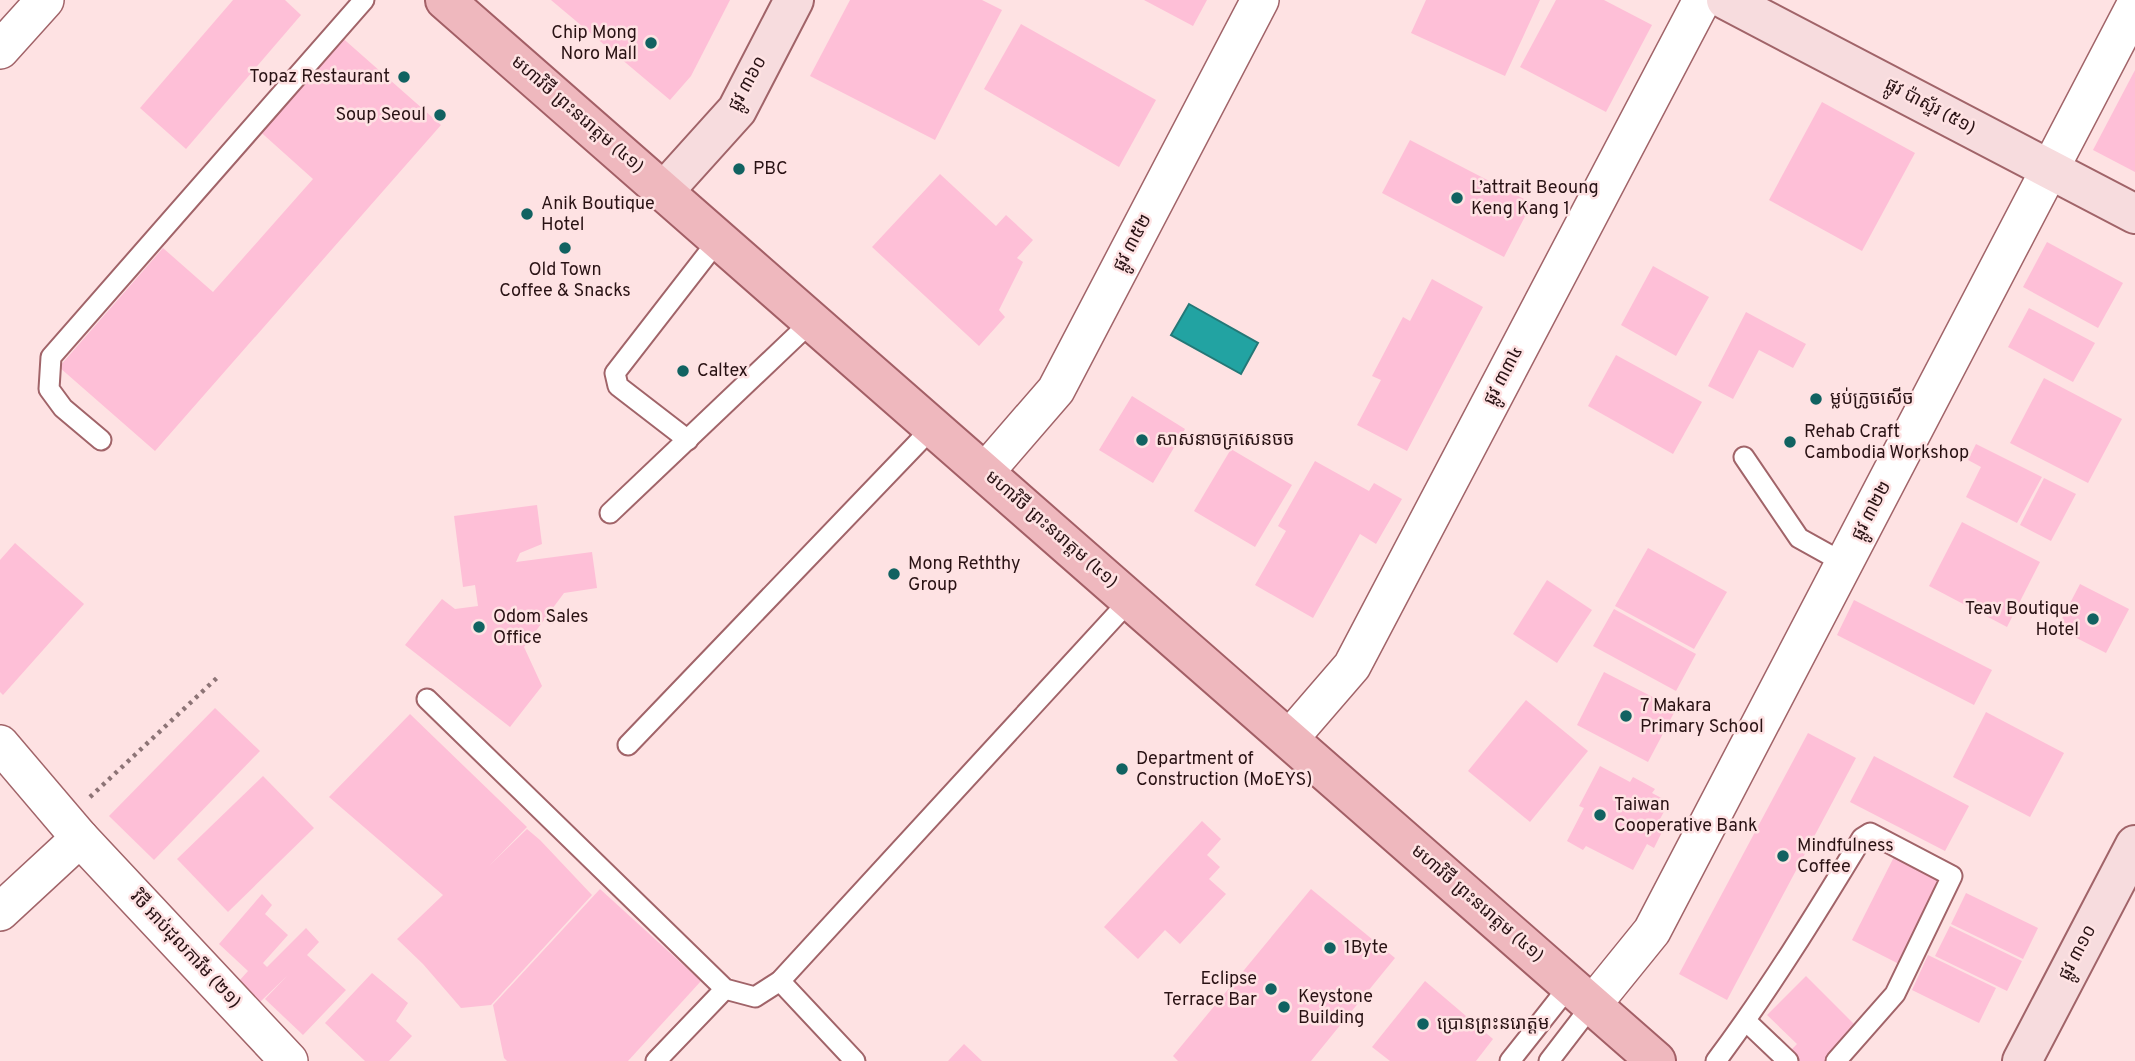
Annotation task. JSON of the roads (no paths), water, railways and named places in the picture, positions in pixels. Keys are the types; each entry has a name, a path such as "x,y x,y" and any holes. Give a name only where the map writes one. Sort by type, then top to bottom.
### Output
{"main road":[{"name":"មហាវិថី ព្រះនរោត្តម (៤១)","path":"445,0 1656,1061"}],"street":[{"path":"0,50 46,0"},
{"name":"ផ្លូវ ៣៦០","path":"664,191 737,110 794,0"},
{"name":"ផ្លូវ ៣៥២","path":"985,472 1056,390 1260,0"},
{"name":"ផ្លូវ ៣៣៤","path":"1289,739 1352,666 1702,0"},
{"name":"ផ្លូវ ប៉ាស្ទ័រ (៥១)","path":"1726,0 2135,214"},
{"name":"ផ្លូវ ៣២២","path":"1581,995 1652,930 2135,6"},
{"name":"វិថី អាប់ដុលការីម (២១)","path":"0,744 73,830 289,1061"},
{"path":"0,912 73,830"},
{"name":"ផ្លូវ ៣១០","path":"2022,1061 2135,845"}],"lane":[{"path":"101,440 62,408 49,389 51,357 365,0"},
{"path":"688,440 618,386 615,373 719,239"},
{"path":"610,513 812,321"},
{"path":"628,745 933,427"},
{"path":"1744,457 1799,538 1844,563"},
{"path":"427,699 725,989 755,997 780,981 1130,600"},
{"path":"1716,1061 1746,1021 1810,924 1862,838 1870,833 1952,876 1895,994 1836,1061"},
{"path":"780,981 855,1061"},
{"path":"656,1061 725,989"},
{"path":"1510,1061 1581,995"},
{"path":"1549,1061 1581,995"},
{"path":"1746,1021 1788,1061"}],"water":[{"path":"1189,304 1258,343 1241,374 1171,335"}],"place":[{"name":"Chip Mong Noro Mall","path":"651,43"},
{"name":"Topaz Restaurant","path":"404,77"},
{"name":"Soup Seoul","path":"440,115"},
{"name":"PBC","path":"739,169"},
{"name":"L’attrait Beoung Keng Kang 1","path":"1457,198"},
{"name":"Anik Boutique Hotel","path":"527,214"},
{"name":"Old Town Coffee & Snacks","path":"565,248"},
{"name":"Caltex","path":"683,371"},
{"name":"ម្លប់ក្រូចសើច","path":"1816,399"},
{"name":"សាសនាចក្រសេនចច","path":"1142,440"},
{"name":"Rehab Craft Cambodia Workshop","path":"1790,442"},
{"name":"Mong Reththy Group","path":"894,574"},
{"name":"Teav Boutique Hotel","path":"2093,619"},
{"name":"Odom Sales Office","path":"479,627"},
{"name":"7 Makara Primary School","path":"1626,716"},
{"name":"Department of Construction (MoEYS)","path":"1122,769"},
{"name":"Taiwan Cooperative Bank","path":"1600,815"},
{"name":"Mindfulness Coffee","path":"1783,856"},
{"name":"1Byte","path":"1330,948"},
{"name":"Eclipse Terrace Bar","path":"1271,989"},
{"name":"Keystone Building","path":"1284,1007"},
{"name":"ប្រោនព្រះនរោត្តម","path":"1423,1024"}]}
